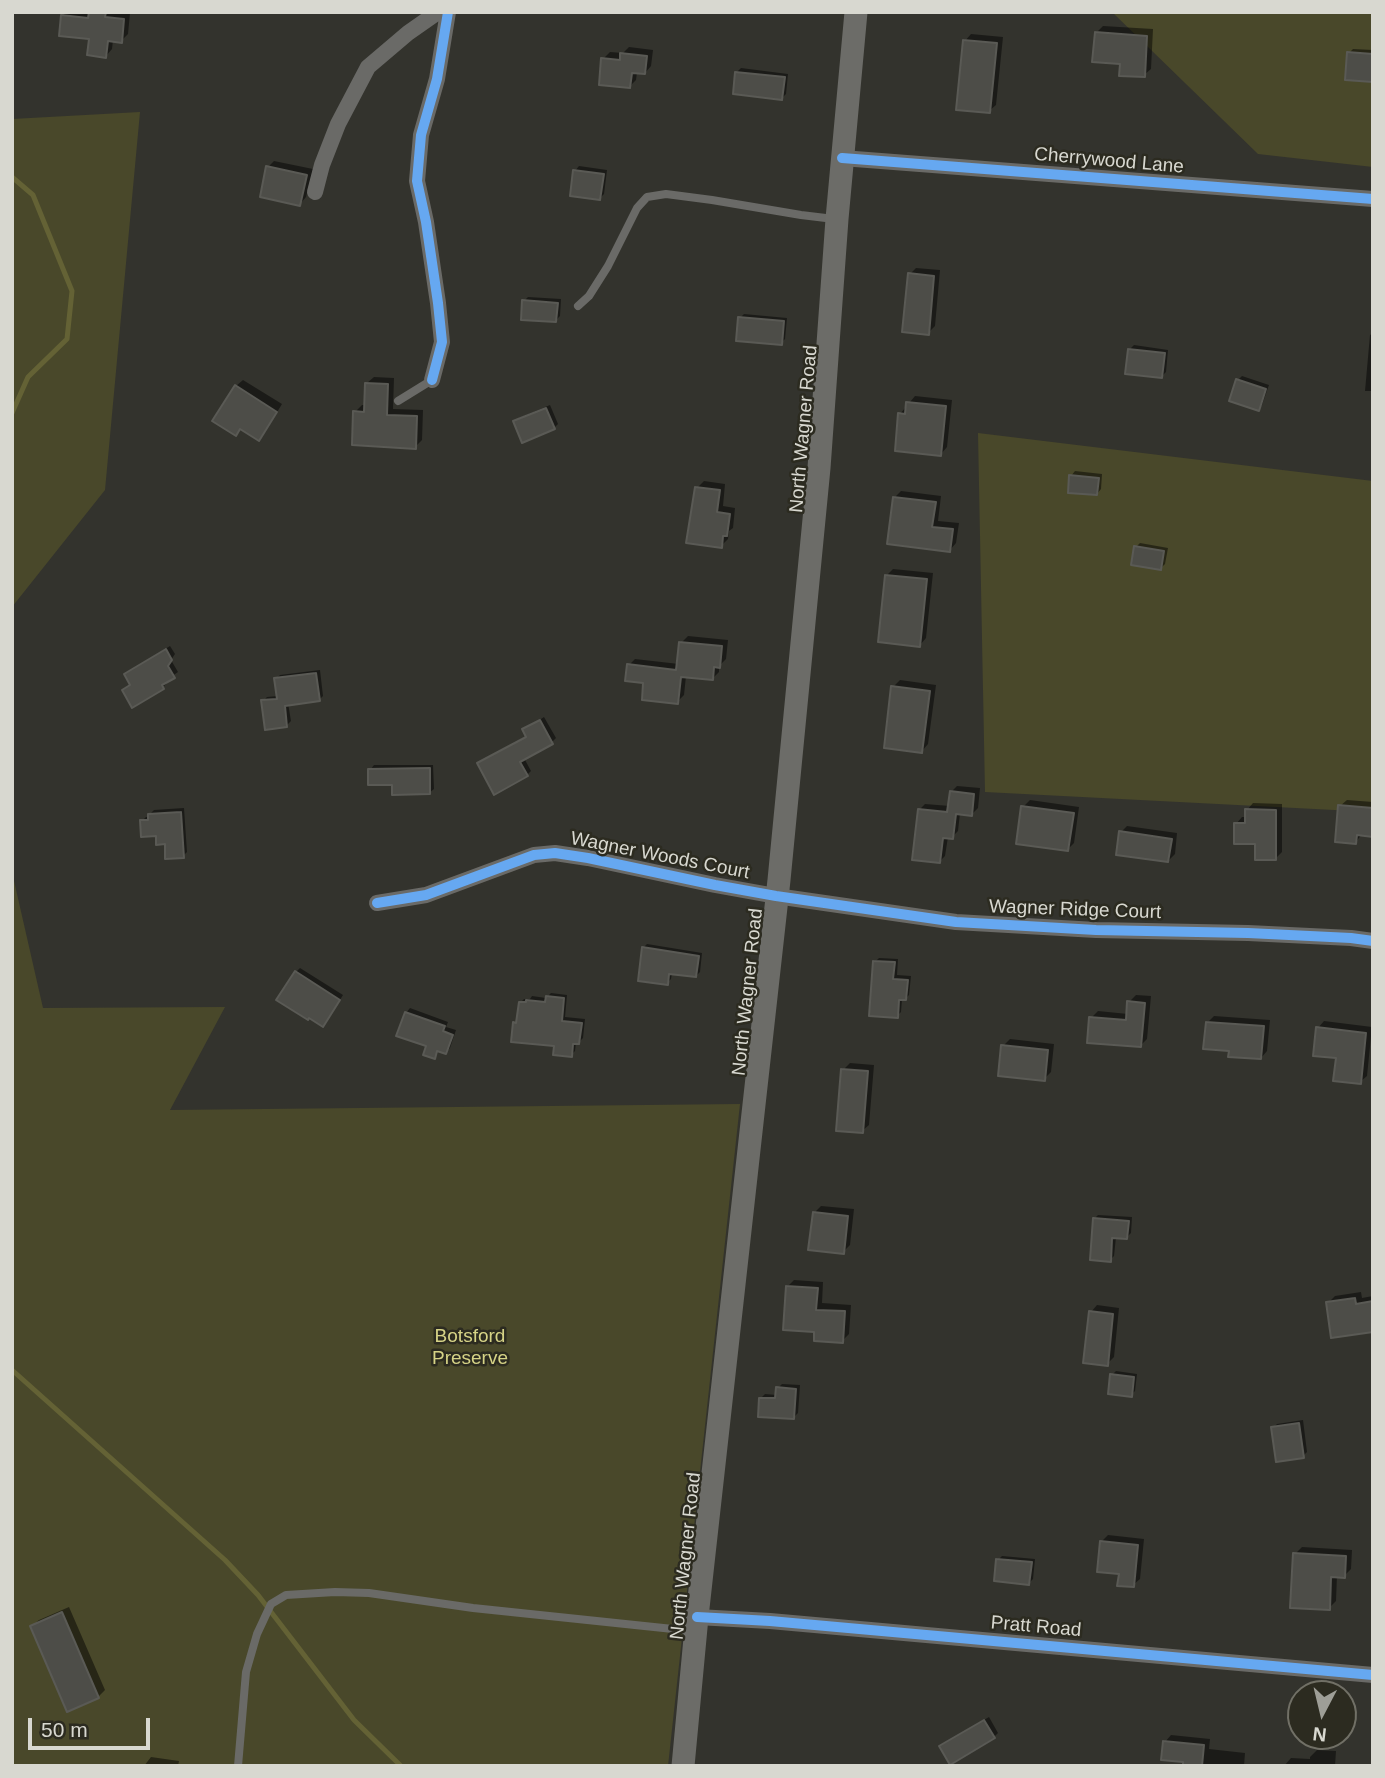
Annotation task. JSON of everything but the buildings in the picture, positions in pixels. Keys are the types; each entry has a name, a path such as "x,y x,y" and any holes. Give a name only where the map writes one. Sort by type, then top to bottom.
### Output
{"main road":[{"name":"North Wagner Road","path":"683,1766 819,468 837,219 856,12"}],"street":[{"path":"315,192 338,124 368,67 438,12"},
{"path":"432,380 442,342 426,222 417,181 421,135 437,79 448,12"},
{"name":"Cherrywood Lane","path":"842,158 1373,200"},
{"name":"Wagner Woods Court","path":"377,903 426,895 534,855 555,853 776,896"},
{"name":"Wagner Ridge Court","path":"776,896 956,922 1096,930 1248,933 1373,941"},
{"name":"Pratt Road","path":"696,1624 770,1621 1373,1675"}],"lane":[{"path":"578,306 589,296 608,266 637,208 647,197 666,194 837,219"},
{"path":"398,401 432,380"},
{"path":"238,1766 246,1672 257,1634 271,1604 286,1595 369,1593 498,1611 696,1624"}],"green space":[{"path":"1112,12 1373,12 1373,167 1258,154"},
{"path":"140,112 105,490 12,607 12,119"},
{"path":"978,433 1373,481 1373,812 985,792"},
{"name":"Botsford Preserve","path":"12,872 43,1008 225,1007 170,1110 740,1104 668,1766 12,1766"}],"waterway":[{"path":"12,177 33,195 72,291 67,339 28,377 12,413"},
{"path":"12,1370 225,1560 258,1595 354,1720 401,1766"}],"cycle path":[{"path":"432,380 442,342 426,222 417,181 421,135 437,79 448,12"},
{"path":"842,158 1373,199"},
{"path":"377,903 426,895 534,855 555,853 776,896 956,922 1096,930 1248,933 1373,941"},
{"path":"697,1617 770,1621 1373,1675"}]}
